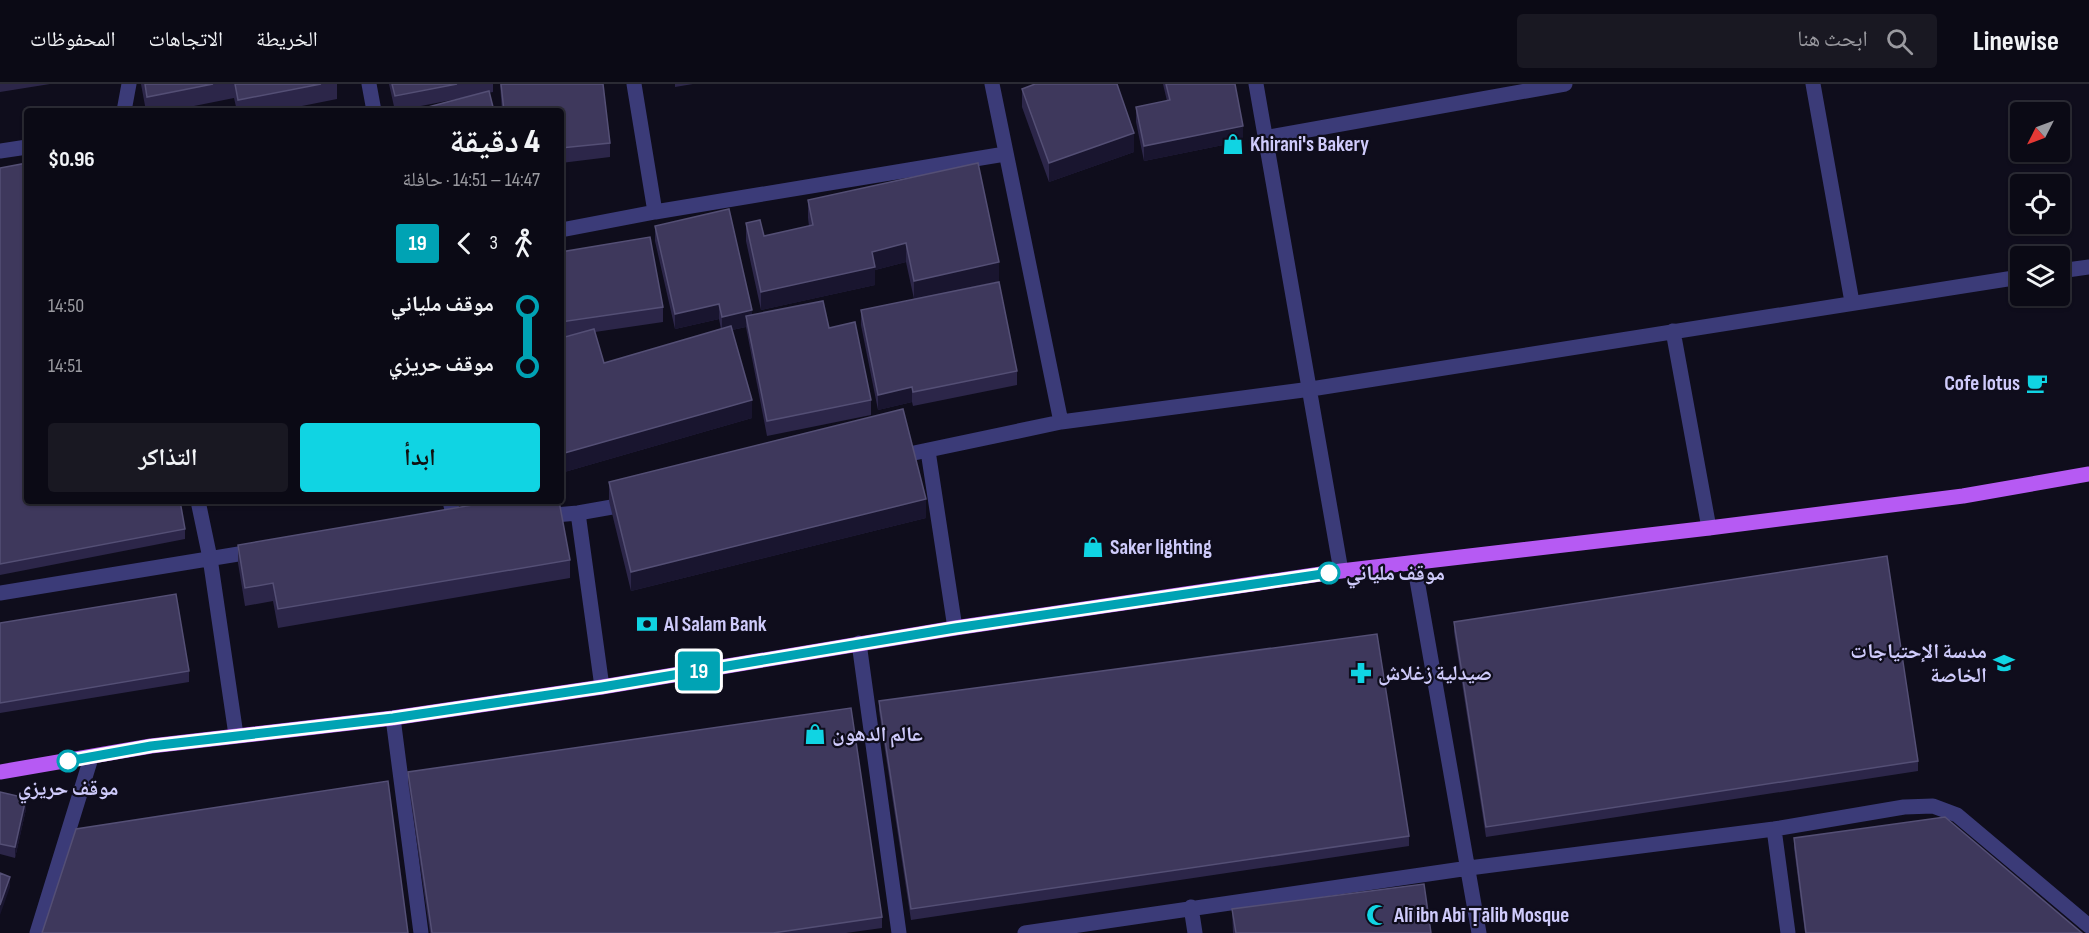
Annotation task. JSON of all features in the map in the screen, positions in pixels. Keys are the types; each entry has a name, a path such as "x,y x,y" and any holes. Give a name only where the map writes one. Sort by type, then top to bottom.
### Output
{"main road":[{"path":"0,772 151,746 393,718 602,687 859,643 1341,571 1964,496 2089,474"}],"street":[{"path":"125,108 129,84"},
{"path":"369,84 373,108"},
{"path":"634,84 655,212"},
{"path":"992,84 1060,422"},
{"path":"1256,84 1341,571"},
{"path":"1264,138 1565,84"},
{"path":"1813,84 1852,302"},
{"path":"0,151 24,147"},
{"path":"564,229 655,212 1005,154"},
{"path":"2070,270 2089,267"},
{"path":"881,459 1060,422 1311,389 2010,278"},
{"path":"1673,331 1709,528"},
{"path":"928,451 955,628"},
{"path":"533,517 578,513 648,500"},
{"path":"199,504 210,558 237,735"},
{"path":"451,504 455,524"},
{"path":"578,513 602,687"},
{"path":"0,593 269,550"},
{"path":"1414,563 1479,933"},
{"path":"859,643 899,933"},
{"path":"393,718 421,933"},
{"path":"37,933 90,758"},
{"path":"1025,933 1469,868 1774,829 1904,807 1933,806 1957,815 2089,926"},
{"path":"1774,829 1788,933"},
{"path":"1191,907 1195,933"}],"building":[{"path":"145,84 213,84 147,97"},
{"path":"235,84 321,84 238,100"},
{"path":"392,84 457,84 395,96"},
{"path":"501,84 603,84 610,143 564,148 564,108 504,108"},
{"path":"1035,84 1117,84 1134,133 1049,163 1022,89"},
{"path":"1166,84 1235,84 1243,126 1144,146 1136,107 1170,100"},
{"path":"489,91 493,108 424,108"},
{"path":"978,163 999,262 914,281 906,243 872,252 875,267 761,292 746,223 760,220 764,236 813,225 808,200"},
{"path":"24,164 24,504 181,504 185,529 0,564 0,168"},
{"path":"729,209 752,310 722,317 719,304 675,314 655,226"},
{"path":"650,237 663,307 564,322 564,251"},
{"path":"999,282 1017,371 913,392 912,387 878,395 861,310"},
{"path":"823,301 829,328 855,322 871,400 767,421 746,316"},
{"path":"731,326 752,400 564,453 564,337 594,329 604,363"},
{"path":"903,409 926,499 631,572 609,482"},
{"path":"478,504 560,504 570,560 278,609 273,583 245,588 238,545"},
{"path":"1887,556 1918,761 1486,827 1454,622"},
{"path":"176,594 189,671 0,703 0,623"},
{"path":"1377,634 1409,836 911,909 879,701"},
{"path":"851,708 882,917 773,933 432,933 408,772"},
{"path":"388,781 408,933 42,933 76,829"},
{"path":"0,792 26,798 15,847 0,844"},
{"path":"1945,817 2082,933 1806,933 1794,838"},
{"path":"0,873 10,877 0,905"},
{"path":"1424,884 1431,933 1236,933 1232,909"}],"bus line":[{"name":"19","path":"68,761 151,746 393,718 602,687 859,643 1329,573"}],"place":[{"name":"Khirani's Bakery","path":"1233,144"},
{"name":"Cofe lotus","path":"2037,383"},
{"name":"Saker lighting","path":"1093,547"},
{"name":"موقف ملياني","path":"1329,573"},
{"name":"Al Salam Bank","path":"647,624"},
{"name":"مدسة الإحتياجات الخاصة","path":"2004,663"},
{"name":"صيدلية زغلاش","path":"1361,673"},
{"name":"عالم الدهون","path":"815,734"},
{"name":"موقف حريزي","path":"68,761"},
{"name":"Alī ibn Abī Ṭālib Mosque","path":"1377,915"}]}
